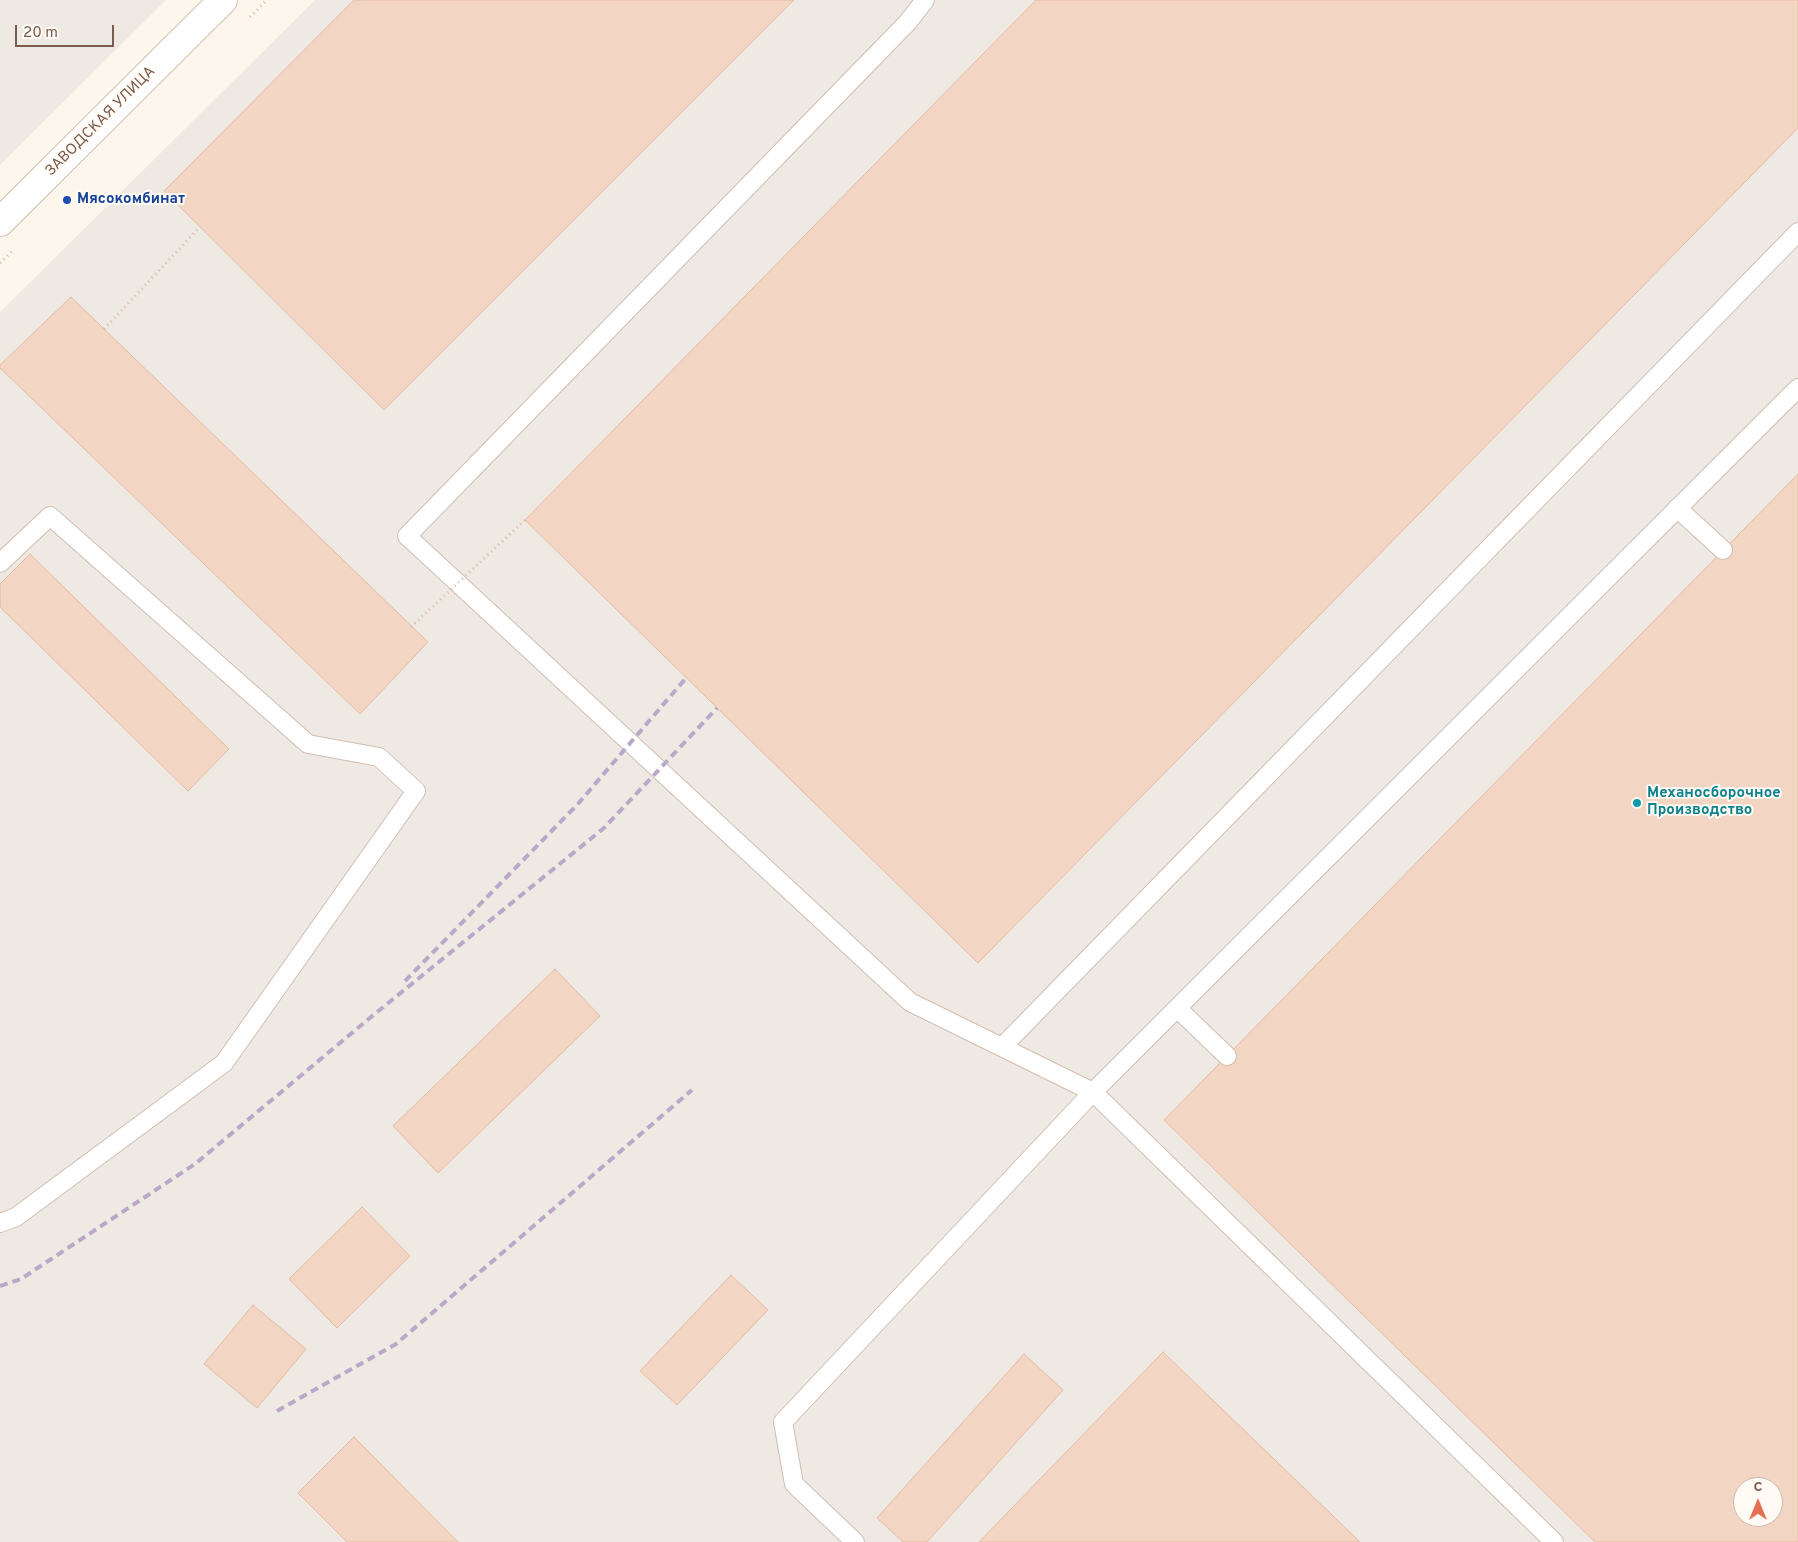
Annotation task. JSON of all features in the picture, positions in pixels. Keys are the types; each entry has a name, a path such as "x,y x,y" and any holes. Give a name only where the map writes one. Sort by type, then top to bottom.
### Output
{"main road":[{"name":"ЗАВОДСКАЯ УЛИЦА","path":"0,222 223,0"}],"lane":[{"path":"925,0 908,22 407,536 910,1002 1093,1092 1554,1542"},
{"path":"1002,1047 1798,232"},
{"path":"855,1542 794,1484 783,1422 1093,1092 1798,388"},
{"path":"1677,508 1723,550"},
{"path":"0,564 50,516 308,744 379,757 416,791 224,1063 16,1217 0,1223"},
{"path":"1177,1008 1227,1056"}],"path":[{"path":"104,330 200,227"},
{"path":"411,627 525,520"}],"shaded area":[{"path":"0,0 166,0 0,165"},
{"path":"315,0 1798,0 1798,1542 0,1542 0,312"}],"building":[{"path":"354,0 794,0 384,410 164,191"},
{"path":"1036,0 1798,0 1798,128 978,963 525,520"},
{"path":"71,297 428,642 360,714 0,368 0,365"},
{"name":"Механосборочное Производство","path":"1798,474 1798,1542 1595,1542 1164,1120"},
{"path":"30,554 229,749 188,791 0,607 0,584"},
{"path":"555,969 600,1016 438,1173 393,1126"},
{"path":"362,1207 410,1256 337,1328 289,1279"},
{"path":"731,1275 768,1310 677,1405 640,1371"},
{"path":"253,1305 306,1349 257,1408 204,1364"},
{"path":"1163,1352 1360,1542 979,1542"},
{"path":"1024,1354 1063,1390 927,1542 903,1542 877,1518"},
{"path":"354,1437 458,1542 347,1542 298,1493"}],"railway":[{"path":"405,981 577,805 686,678"},
{"path":"0,1286 21,1279 195,1164 371,1017 604,828 717,708"},
{"path":"277,1411 396,1344 692,1090"}],"place":[{"name":"Мясокомбинат","path":"67,200"},
{"name":"Механосборочное Производство","path":"1637,803"}]}
